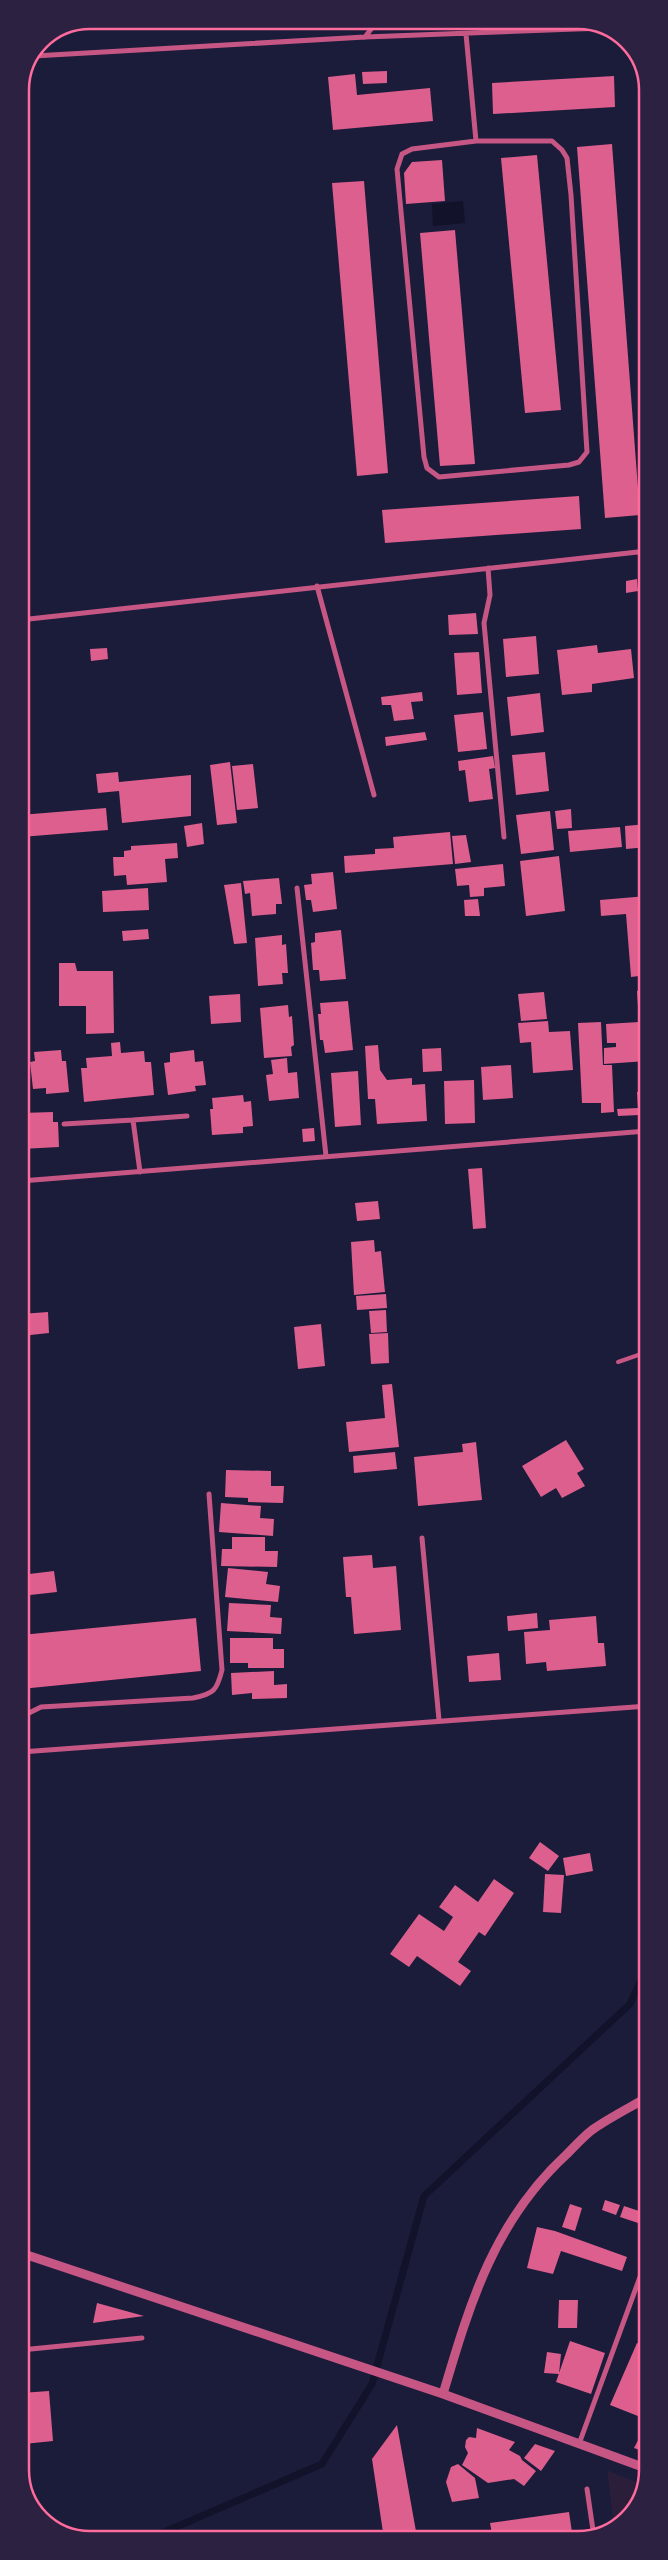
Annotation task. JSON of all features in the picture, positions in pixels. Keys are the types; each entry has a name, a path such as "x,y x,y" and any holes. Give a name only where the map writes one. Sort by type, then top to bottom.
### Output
{"street":[{"path":"365,37 371,29"},
{"path":"39,56 365,37 581,29"},
{"path":"466,34 476,141"},
{"path":"476,141 552,141 562,150 567,158 587,452 579,462 569,465 439,478 427,468 424,457 397,169 402,154 412,149 476,141"},
{"path":"29,619 639,552"},
{"path":"488,568 490,595 484,623 504,837"},
{"path":"317,586 374,795"},
{"path":"297,888 326,1156"},
{"path":"64,1124 187,1116"},
{"path":"133,1120 140,1172"},
{"path":"29,1180 639,1132"},
{"path":"29,1713 41,1707 193,1698 209,1695 218,1685 222,1670 209,1494"},
{"path":"422,1538 439,1720"},
{"path":"29,1751 639,1707"},
{"path":"442,2394 470,2305 490,2255 513,2216 550,2169 592,2131 639,2102"},
{"path":"29,2256 442,2394 639,2466"},
{"path":"579,2444 639,2280"},
{"path":"29,2349 142,2338"},
{"path":"587,2489 593,2529"}],"lane":[{"path":"618,1362 639,1355"}],"shaded area":[{"path":"463,201 465,223 433,226 432,204"},
{"path":"607,2470 638,2483 631,2501 613,2520"}],"building":[{"path":"387,71 387,83 363,84 362,72"},
{"path":"355,74 357,95 430,88 433,121 333,130 328,77"},
{"path":"614,76 615,107 493,114 492,83"},
{"path":"612,144 639,515 605,518 577,147"},
{"path":"537,155 561,410 525,413 501,158"},
{"path":"442,160 445,201 406,204 404,173 412,162"},
{"path":"364,181 388,473 357,476 332,183"},
{"path":"455,230 475,464 440,466 420,233"},
{"path":"579,496 581,529 385,543 382,510"},
{"path":"637,579 638,591 626,593 626,581"},
{"path":"476,613 478,634 449,635 448,615"},
{"path":"536,636 539,674 506,677 503,639"},
{"path":"597,645 598,653 631,649 634,678 592,684 592,692 562,695 557,650"},
{"path":"107,648 108,659 91,661 90,649"},
{"path":"479,652 482,693 457,695 454,653"},
{"path":"422,692 423,701 411,702 414,719 394,721 391,705 382,705 381,697"},
{"path":"540,693 544,732 511,736 507,697"},
{"path":"483,712 487,749 458,752 454,715"},
{"path":"425,732 427,740 386,746 385,737"},
{"path":"545,752 549,791 516,795 512,755"},
{"path":"493,756 495,768 489,769 493,799 469,802 465,770 459,771 458,761"},
{"path":"230,762 237,823 217,825 210,765"},
{"path":"253,764 258,808 237,810 232,766"},
{"path":"118,772 119,782 191,775 191,816 122,823 119,791 98,793 96,774"},
{"path":"106,808 108,830 29,836 29,814"},
{"path":"571,809 572,828 557,829 555,811"},
{"path":"550,811 554,850 521,854 516,815"},
{"path":"202,823 204,844 187,847 184,826"},
{"path":"639,825 639,848 626,849 625,826"},
{"path":"620,827 622,847 570,852 568,831"},
{"path":"450,832 453,864 345,873 344,856 375,854 375,849 394,848 393,837"},
{"path":"466,835 471,862 455,864 452,836"},
{"path":"177,843 178,858 165,859 167,882 127,885 126,875 114,876 113,857 124,857 124,851 131,850 131,846"},
{"path":"559,856 565,911 526,916 520,861"},
{"path":"503,864 505,886 484,888 484,896 470,897 469,885 457,886 455,869"},
{"path":"333,872 337,909 313,912 311,900 306,900 304,885 312,884 311,874"},
{"path":"279,878 282,904 276,904 276,914 252,916 250,893 245,894 243,881"},
{"path":"241,883 247,943 234,944 224,885"},
{"path":"148,888 149,910 103,912 102,891"},
{"path":"639,897 639,976 631,977 626,914 601,916 600,900"},
{"path":"478,899 480,916 465,916 464,900"},
{"path":"148,929 149,939 123,941 122,931"},
{"path":"341,930 346,979 320,981 319,970 313,970 311,943 315,942 315,933"},
{"path":"282,935 282,945 286,944 288,973 282,973 283,984 258,986 255,938"},
{"path":"59,963 75,963 77,971 113,971 114,1033 86,1034 86,1006 59,1006"},
{"path":"637,991 639,991 639,1022"},
{"path":"544,992 547,1019 521,1021 518,994"},
{"path":"240,994 241,1022 211,1024 209,996"},
{"path":"348,1001 353,1050 325,1053 323,1040 320,1040 318,1014 321,1014 320,1003"},
{"path":"288,1005 289,1017 292,1016 294,1045 291,1047 292,1056 264,1058 260,1008"},
{"path":"548,1021 549,1032 570,1031 573,1070 533,1073 531,1042 520,1043 518,1023"},
{"path":"601,1022 603,1065 612,1065 614,1112 601,1113 601,1103 582,1103 578,1023"},
{"path":"639,1022 639,1062 604,1064 604,1048 616,1047 616,1043 607,1043 606,1024"},
{"path":"120,1042 121,1053 144,1051 145,1062 151,1062 154,1095 84,1102 81,1068 87,1068 86,1058 112,1056 111,1043"},
{"path":"378,1045 380,1070 387,1080 412,1078 412,1085 425,1084 427,1121 377,1124 375,1099 368,1099 365,1046"},
{"path":"441,1048 442,1071 423,1072 422,1049"},
{"path":"61,1050 62,1061 66,1061 69,1092 46,1094 46,1088 33,1089 30,1062 35,1061 34,1052"},
{"path":"194,1050 195,1062 203,1061 206,1085 195,1086 196,1091 168,1095 164,1063 170,1062 170,1053"},
{"path":"287,1058 288,1073 297,1072 299,1098 269,1101 266,1075 273,1074 271,1060"},
{"path":"511,1065 513,1098 483,1100 481,1067"},
{"path":"358,1071 361,1125 335,1127 331,1073"},
{"path":"474,1080 475,1123 445,1124 444,1081"},
{"path":"637,1092 639,1092 639,1115 618,1116 617,1109 638,1108"},
{"path":"243,1095 244,1102 251,1101 253,1126 243,1127 243,1133 212,1135 210,1109 213,1109 212,1098"},
{"path":"53,1112 53,1122 58,1122 59,1147 29,1149 29,1113"},
{"path":"314,1128 315,1141 303,1142 302,1129"},
{"path":"482,1168 486,1228 473,1229 468,1169"},
{"path":"378,1201 380,1219 357,1221 355,1203"},
{"path":"374,1240 375,1252 381,1251 385,1292 354,1295 351,1242"},
{"path":"386,1294 387,1308 357,1310 356,1296"},
{"path":"386,1310 387,1332 371,1333 369,1311"},
{"path":"48,1312 49,1333 29,1335 29,1313"},
{"path":"321,1324 325,1366 298,1369 294,1327"},
{"path":"388,1333 389,1363 371,1364 369,1334"},
{"path":"392,1384 399,1447 349,1452 346,1422 385,1418 382,1385"},
{"path":"566,1440 584,1469 577,1473 585,1486 562,1498 556,1488 541,1497 522,1466"},
{"path":"476,1442 482,1500 418,1506 414,1457 463,1452 462,1444"},
{"path":"395,1452 397,1469 354,1473 353,1456"},
{"path":"226,1470 271,1471 271,1486 284,1486 283,1503 248,1502 248,1498 225,1497"},
{"path":"221,1503 261,1506 260,1518 274,1519 273,1536 219,1532"},
{"path":"232,1537 265,1537 265,1551 278,1551 277,1567 221,1566 222,1549 232,1549"},
{"path":"372,1555 373,1568 396,1566 401,1630 354,1634 351,1597 346,1597 343,1557"},
{"path":"228,1568 268,1572 266,1584 280,1586 278,1602 225,1597"},
{"path":"54,1571 57,1592 29,1595 29,1574"},
{"path":"229,1603 271,1605 270,1617 282,1618 281,1634 227,1631"},
{"path":"537,1613 538,1628 508,1631 507,1616"},
{"path":"596,1616 598,1643 604,1643 606,1666 547,1671 546,1662 526,1664 524,1632 550,1630 549,1620"},
{"path":"196,1618 201,1671 29,1688 29,1634"},
{"path":"230,1638 273,1638 273,1649 284,1649 284,1668 248,1668 248,1663 230,1663"},
{"path":"499,1653 501,1680 469,1682 467,1656"},
{"path":"274,1671 274,1685 287,1684 287,1698 252,1699 252,1693 232,1695 231,1673"},
{"path":"540,1842 559,1856 548,1871 529,1858"},
{"path":"590,1853 593,1871 566,1876 563,1858"},
{"path":"545,1874 564,1875 561,1913 543,1912"},
{"path":"494,1879 514,1893 485,1936 479,1932 458,1962 471,1971 460,1986 417,1956 409,1967 390,1954 419,1914 444,1931 453,1917 439,1907 455,1885 478,1902"},
{"path":"605,2200 620,2205 616,2215 602,2210"},
{"path":"570,2204 582,2208 575,2231 562,2227"},
{"path":"624,2206 639,2211 638,2223 620,2217"},
{"path":"537,2227 555,2231 627,2257 622,2271 561,2251 553,2274 527,2268"},
{"path":"559,2300 578,2300 577,2328 558,2328"},
{"path":"97,2303 144,2316 93,2323"},
{"path":"570,2341 605,2353 591,2394 556,2382"},
{"path":"637,2343 639,2344 639,2416 610,2405"},
{"path":"547,2352 561,2354 559,2374 544,2373"},
{"path":"49,2391 53,2441 29,2443 29,2392"},
{"path":"397,2425 416,2531 383,2531 372,2459"},
{"path":"477,2428 515,2442 509,2450 520,2456 522,2460 536,2471 524,2486 514,2479 488,2483 462,2465 468,2453 465,2447 466,2440 469,2437 476,2438"},
{"path":"639,2438 639,2450 634,2448"},
{"path":"535,2444 555,2451 541,2471 524,2458"},
{"path":"458,2464 475,2478 479,2498 452,2502 446,2482 451,2467"},
{"path":"569,2512 572,2531 492,2531 490,2523"}],"waterway":[{"path":"167,2531 322,2464 372,2384 424,2196 630,2004 639,1984"}]}
